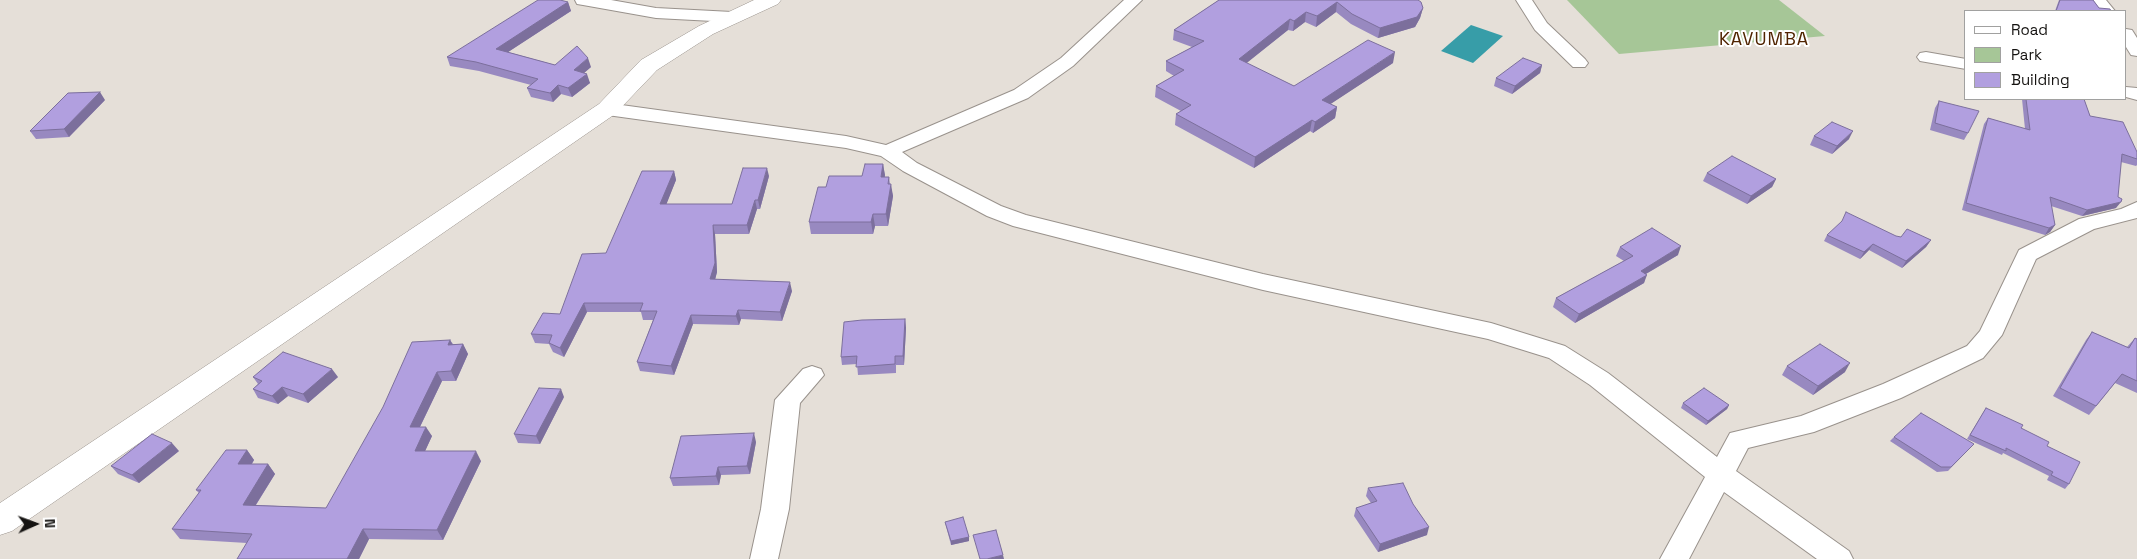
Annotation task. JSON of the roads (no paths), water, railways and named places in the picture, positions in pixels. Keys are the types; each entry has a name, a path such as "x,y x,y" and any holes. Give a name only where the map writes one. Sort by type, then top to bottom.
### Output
{"street":[{"path":"583,0 656,14 732,17"},
{"path":"0,521 607,109 649,65 706,30 771,0"},
{"path":"888,151 1021,94 1067,62 1134,0"},
{"path":"1524,0 1541,26 1579,63"},
{"path":"2097,0 2105,10"},
{"path":"2127,34 2137,51"},
{"path":"1926,57 1964,64"},
{"path":"607,109 846,142 888,151 910,167 994,211 1021,222 1083,235 1263,282 1491,331 1557,352 1598,380 1720,474 1839,559"},
{"path":"1674,559 1739,440 1805,425 1892,391 1975,352 1990,334 2027,256 2087,224 2128,214 2137,209"},
{"path":"764,559 775,509 788,400 812,375"}],"water":[{"path":"1471,25 1503,36 1473,63 1441,51"}],"district":[{"name":"KAVUMBA","path":"1764,40"}]}
